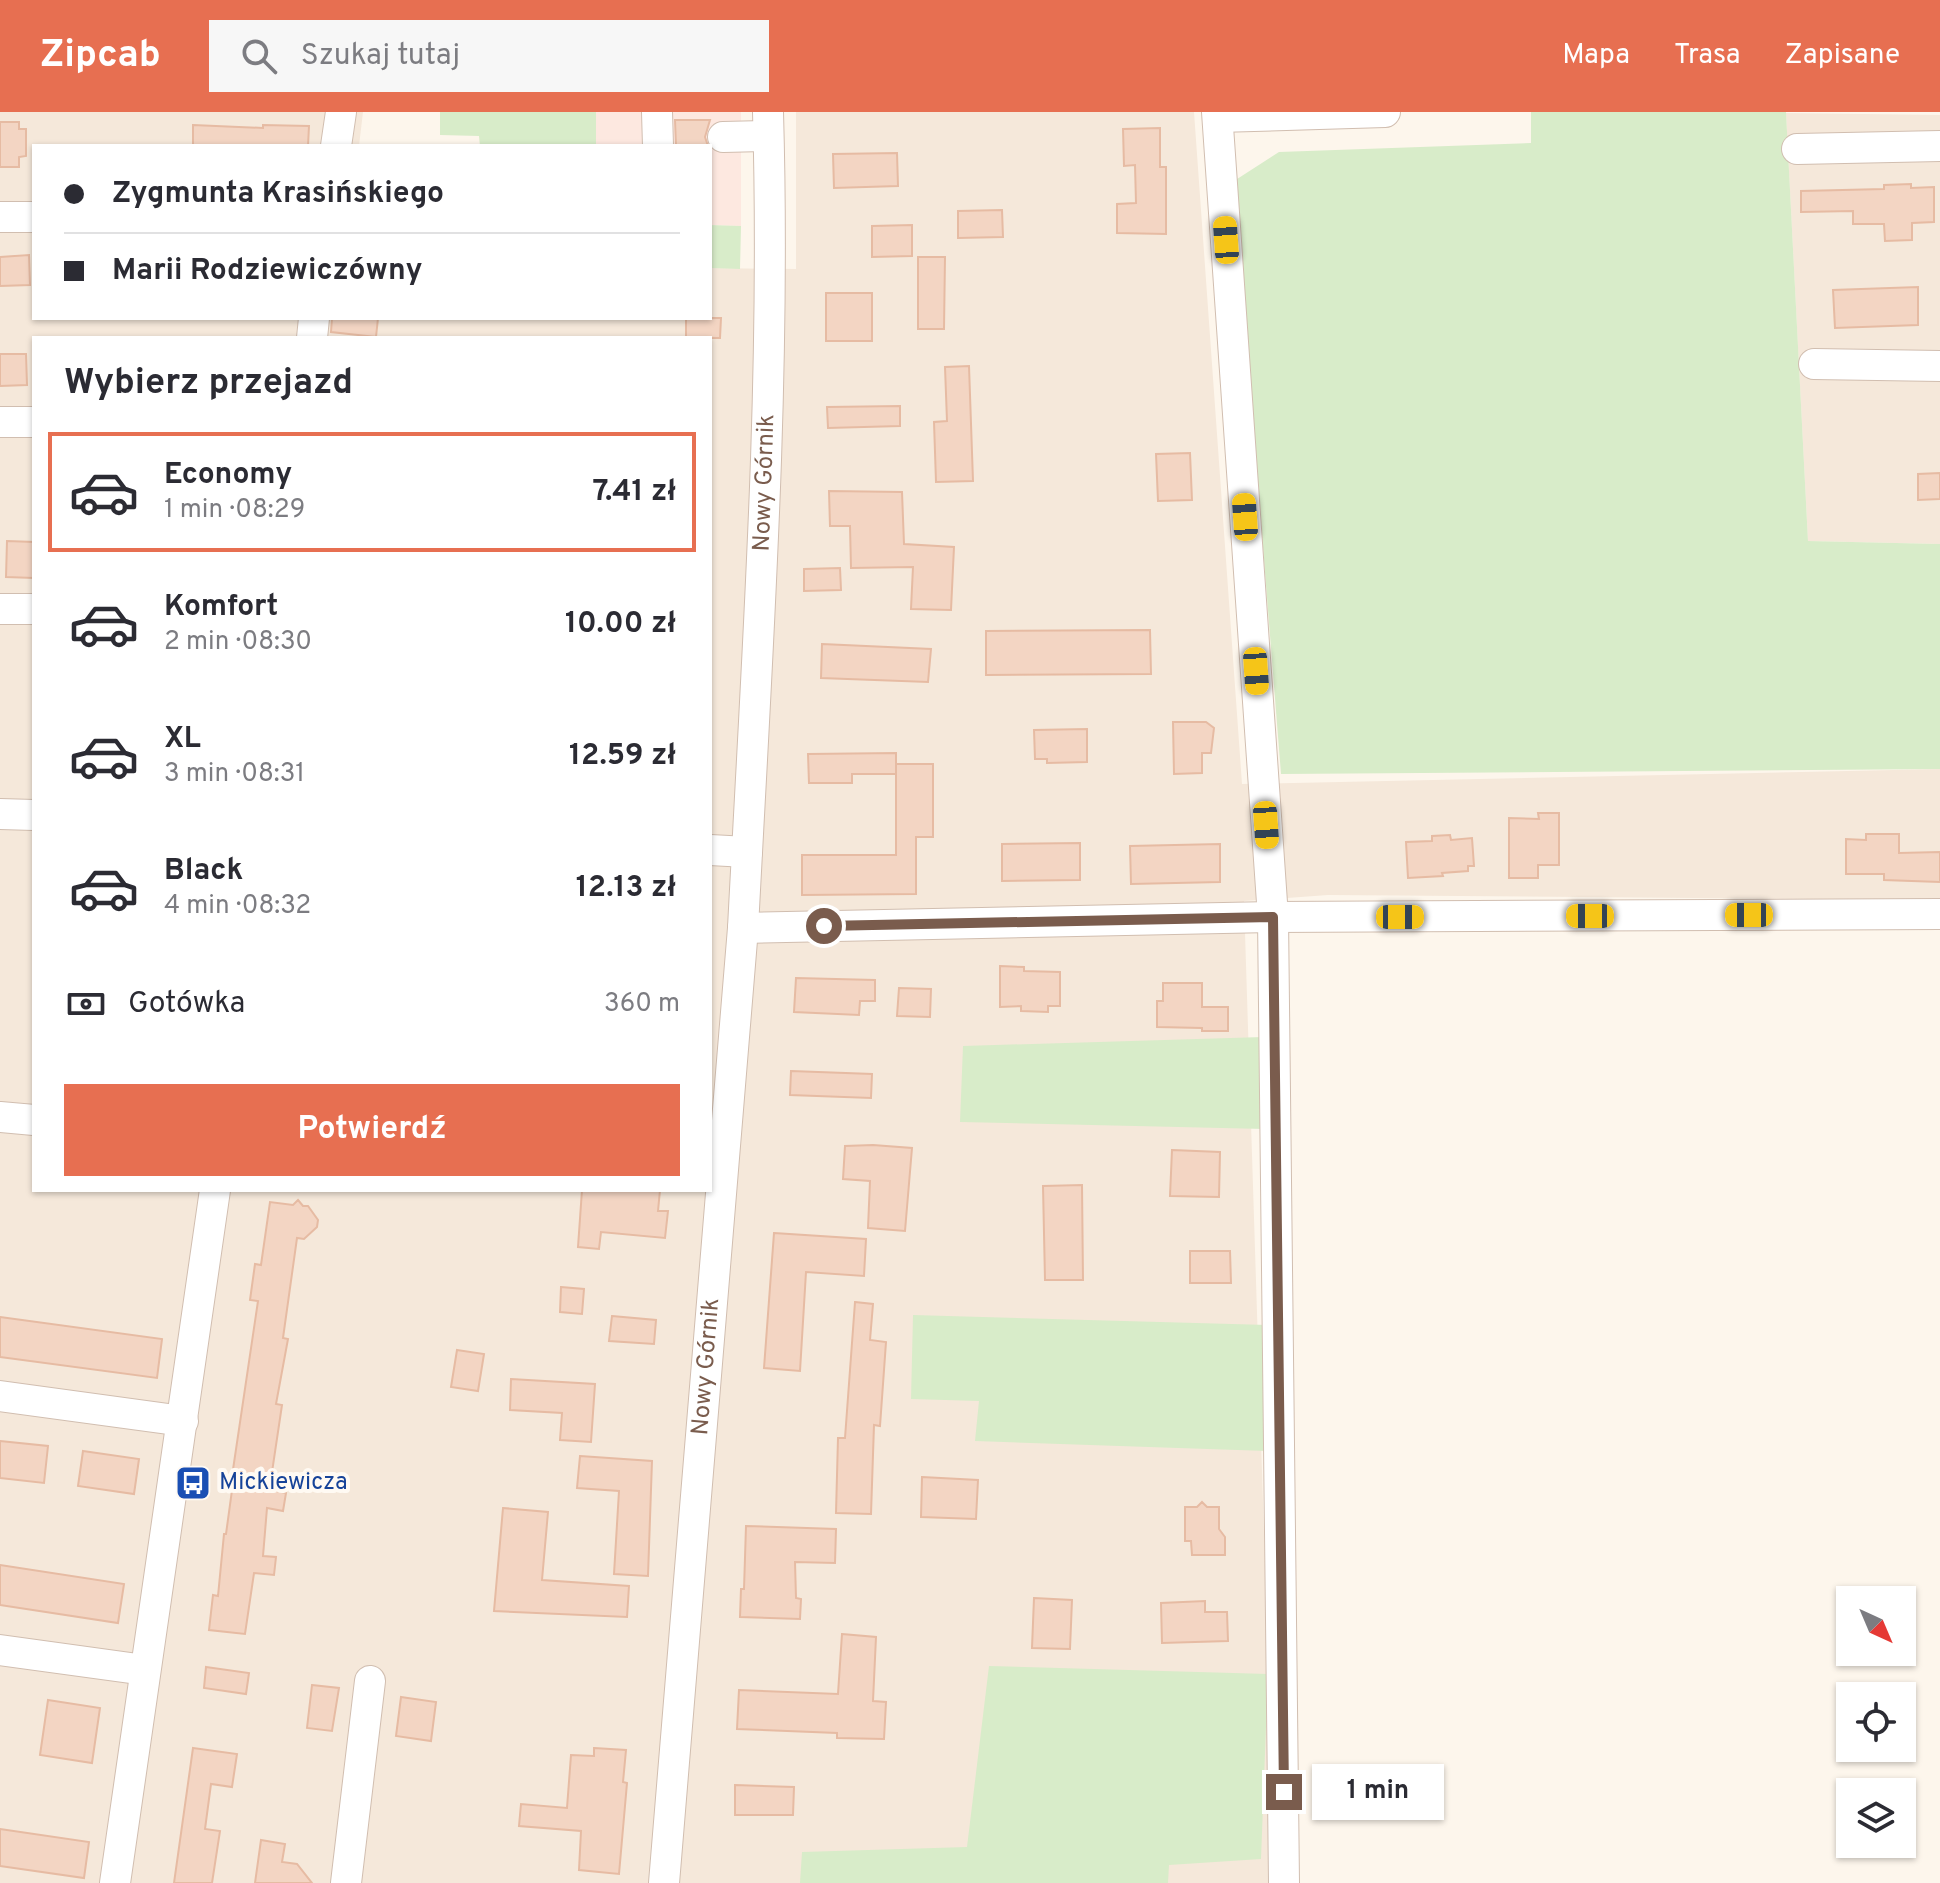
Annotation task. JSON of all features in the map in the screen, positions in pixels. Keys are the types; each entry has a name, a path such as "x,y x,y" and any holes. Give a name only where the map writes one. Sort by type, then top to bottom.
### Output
{"street":[{"path":"336,144 341,112"},
{"path":"657,112 658,144"},
{"path":"1284,1883 1273,917 1218,114 1385,112"},
{"path":"723,137 768,124"},
{"name":"Nowy Górnik","path":"664,1883 743,928 766,487 768,124"},
{"path":"1797,149 1940,146"},
{"path":"0,217 32,217"},
{"path":"1814,364 1940,366"},
{"path":"0,422 32,422"},
{"path":"0,609 32,609"},
{"path":"0,814 32,815"},
{"path":"712,850 747,852"},
{"path":"743,928 1273,917 1940,914"},
{"path":"0,1117 32,1120"},
{"path":"115,1883 215,1192"},
{"path":"0,1396 183,1421"},
{"path":"0,1650 145,1670"},
{"path":"346,1883 370,1681"}],"shaded area":[{"path":"0,112 363,112 359,144 32,144 32,320 712,320 712,268 796,269 796,112 1194,112 1242,784 1940,769 1940,900 1328,895 1244,901 1275,1883 0,1883"},
{"path":"596,112 741,112 741,226 712,225 712,144 596,144"},
{"path":"1786,113 1940,115 1940,544 1808,541"}],"green space":[{"path":"440,112 596,112 596,144 480,144 479,136 440,135"},
{"path":"1531,112 1786,112 1808,541 1940,544 1940,769 1281,774 1234,181 1279,152 1531,143"},
{"path":"712,225 741,226 740,269 712,268"},
{"path":"1263,1037 1265,1129 960,1122 963,1046"},
{"path":"913,1315 1268,1325 1267,1451 975,1441 979,1401 911,1399"},
{"path":"989,1666 1268,1674 1261,1859 1169,1865 1168,1883 800,1883 802,1852 967,1847"}],"building":[{"path":"675,120 710,120 705,137 707,144 676,144"},
{"path":"0,122 19,122 19,129 26,129 26,156 19,157 19,167 0,167"},
{"path":"193,125 309,126 308,144 193,144"},
{"path":"1160,128 1160,167 1166,167 1166,234 1117,233 1117,204 1136,203 1135,165 1124,166 1123,129"},
{"path":"897,153 898,186 834,188 833,154"},
{"path":"1911,184 1911,188 1934,187 1934,222 1912,223 1912,240 1885,241 1884,224 1853,224 1853,211 1801,212 1801,191 1884,189 1884,185"},
{"path":"1002,210 1003,237 958,238 958,211"},
{"path":"912,225 912,256 872,257 872,226"},
{"path":"29,255 30,285 0,286 0,257"},
{"path":"918,257 945,257 944,329 918,329"},
{"path":"1918,287 1918,325 1835,328 1833,290"},
{"path":"826,293 872,293 872,341 826,341"},
{"path":"721,318 720,338 686,336 686,320"},
{"path":"332,320 378,320 376,336 331,332"},
{"path":"0,354 26,354 27,385 0,386"},
{"path":"969,366 973,481 936,482 934,422 947,421 945,367"},
{"path":"900,406 900,426 828,428 827,407"},
{"path":"1190,453 1192,500 1158,501 1156,454"},
{"path":"1940,473 1940,499 1918,500 1918,474"},
{"path":"829,491 902,492 904,544 954,547 951,610 911,609 913,567 851,568 850,526 830,526"},
{"path":"7,541 32,542 32,578 6,577"},
{"path":"840,568 841,590 804,591 804,569"},
{"path":"1150,630 1151,674 986,675 986,631"},
{"path":"822,644 931,649 928,682 821,678"},
{"path":"1173,722 1206,722 1214,728 1211,753 1202,753 1202,773 1174,774"},
{"path":"1087,729 1087,762 1047,763 1047,759 1035,759 1034,730"},
{"path":"896,753 896,774 852,774 852,783 809,783 808,754"},
{"path":"896,764 933,764 933,837 916,837 916,894 802,895 802,855 896,855"},
{"path":"1538,813 1559,813 1559,865 1538,865 1538,878 1509,878 1509,818 1539,819"},
{"path":"1866,834 1899,834 1899,853 1940,852 1940,882 1884,880 1884,874 1846,874 1846,839 1866,840"},
{"path":"1450,835 1451,840 1472,838 1474,866 1468,866 1468,871 1442,873 1443,876 1408,878 1406,842 1432,841 1432,836"},
{"path":"1080,843 1080,880 1002,881 1002,844"},
{"path":"1220,844 1220,882 1131,884 1130,846"},
{"path":"1000,966 1024,967 1024,971 1060,972 1060,1006 1048,1006 1048,1012 1021,1011 1021,1006 1000,1007"},
{"path":"796,978 875,980 875,1001 860,1001 859,1015 794,1012"},
{"path":"1163,983 1202,983 1202,1007 1228,1007 1228,1031 1157,1027 1157,1001 1163,1001"},
{"path":"899,988 931,989 930,1017 897,1016"},
{"path":"791,1071 872,1074 871,1098 790,1095"},
{"path":"845,1146 912,1148 905,1231 868,1228 870,1181 843,1179"},
{"path":"1172,1150 1220,1152 1219,1197 1170,1196"},
{"path":"1082,1185 1083,1280 1045,1280 1043,1186"},
{"path":"582,1192 660,1192 658,1211 668,1211 665,1238 601,1232 599,1249 578,1247"},
{"path":"298,1200 303,1206 308,1206 318,1220 317,1227 304,1239 297,1238 283,1338 288,1339 276,1404 282,1405 272,1490 286,1493 283,1511 267,1508 263,1556 276,1557 274,1575 254,1573 245,1634 209,1630 213,1595 218,1596 258,1301 250,1300 255,1264 261,1265 270,1202 293,1205"},
{"path":"774,1233 866,1239 864,1276 806,1272 800,1371 764,1368"},
{"path":"1190,1251 1230,1251 1231,1283 1190,1283"},
{"path":"561,1287 584,1289 582,1314 560,1312"},
{"path":"855,1302 873,1304 870,1340 886,1342 880,1426 874,1425 871,1514 836,1513 838,1438 845,1438"},
{"path":"612,1316 656,1320 654,1344 609,1341"},
{"path":"0,1317 162,1339 157,1378 0,1357"},
{"path":"457,1350 484,1354 478,1391 451,1387"},
{"path":"511,1379 595,1384 591,1442 560,1440 562,1413 510,1410"},
{"path":"0,1441 48,1446 44,1483 0,1478"},
{"path":"83,1451 139,1459 134,1494 78,1486"},
{"path":"580,1456 652,1461 648,1576 614,1574 619,1491 577,1488"},
{"path":"922,1477 978,1480 976,1519 921,1517"},
{"path":"1202,1502 1207,1507 1219,1507 1219,1529 1225,1537 1225,1555 1192,1555 1191,1541 1185,1541 1185,1507 1197,1507"},
{"path":"503,1508 548,1512 542,1580 629,1586 627,1617 494,1611"},
{"path":"746,1526 836,1529 835,1563 795,1562 796,1598 801,1599 800,1619 740,1617"},
{"path":"0,1565 124,1584 118,1623 0,1605"},
{"path":"1034,1598 1072,1600 1070,1649 1032,1648"},
{"path":"1205,1601 1205,1612 1227,1612 1228,1641 1162,1643 1161,1603"},
{"path":"842,1634 876,1637 873,1701 886,1702 884,1739 837,1738 837,1733 737,1729 739,1690 838,1694"},
{"path":"206,1667 249,1673 246,1694 204,1688"},
{"path":"312,1685 339,1688 332,1731 307,1728"},
{"path":"401,1697 436,1702 431,1741 396,1736"},
{"path":"48,1700 100,1708 92,1763 40,1755"},
{"path":"193,1748 237,1754 232,1787 211,1784 205,1829 220,1831 212,1883 174,1883"},
{"path":"594,1748 626,1750 623,1782 627,1783 619,1874 579,1870 581,1831 519,1826 521,1804 567,1808 571,1755 594,1756"},
{"path":"735,1785 794,1787 793,1815 735,1815"},
{"path":"0,1829 89,1842 84,1878 0,1866"},
{"path":"261,1840 285,1844 282,1862 297,1864 312,1883 255,1883"}],"place":[{"name":"Mickiewicza","path":"193,1483"}],"route":[{"path":"824,926 1273,917 1284,1792"}]}
